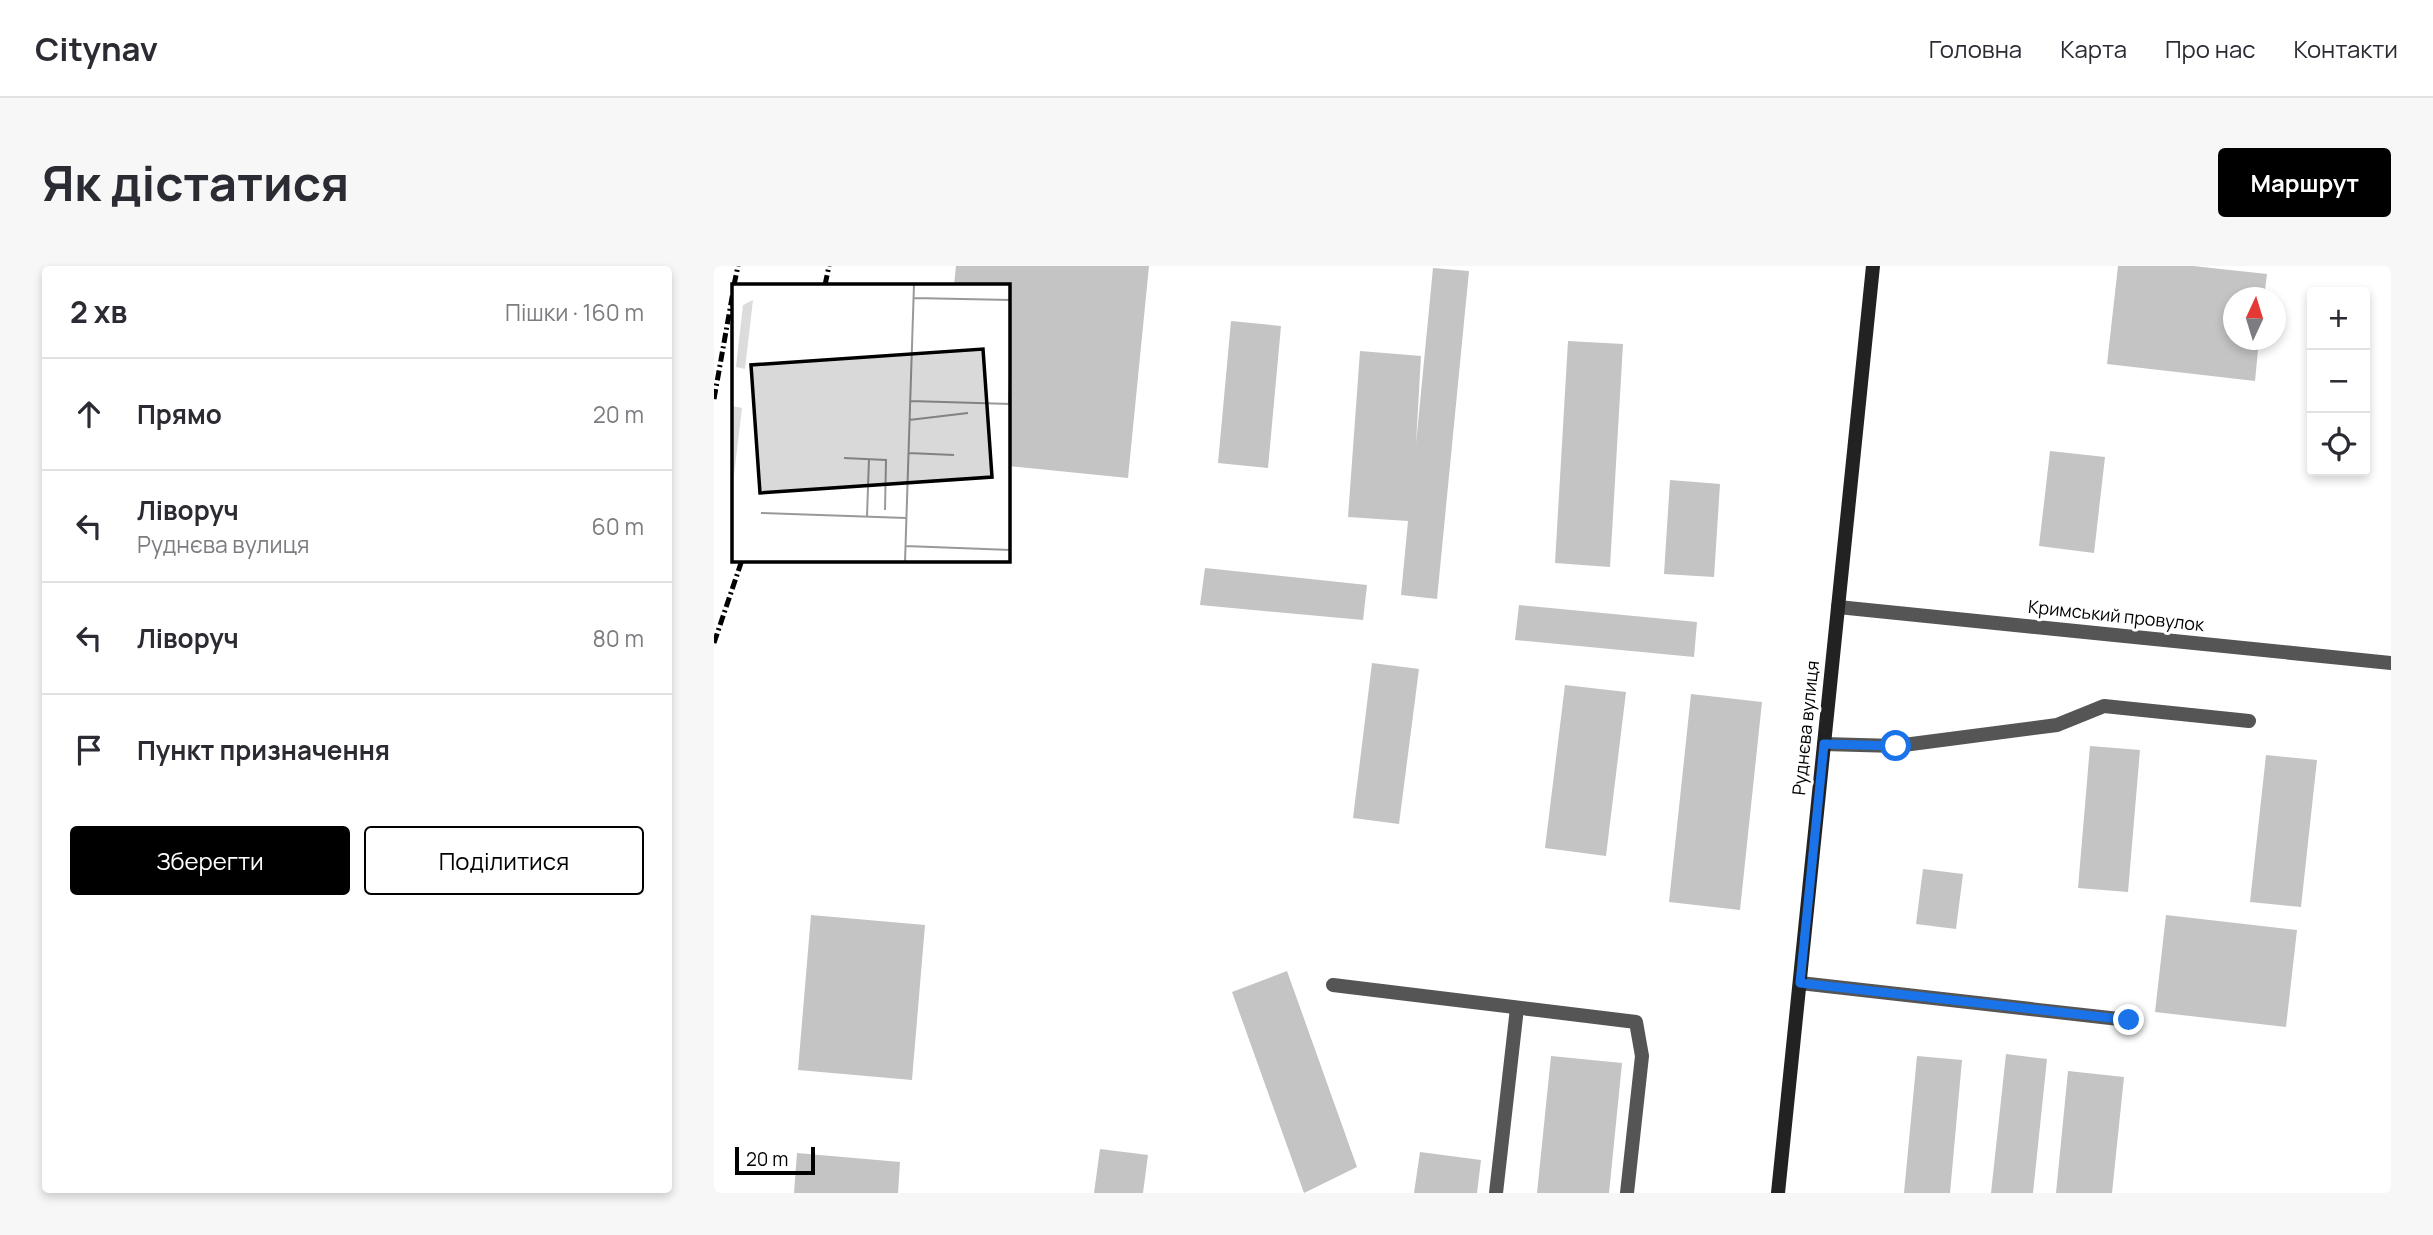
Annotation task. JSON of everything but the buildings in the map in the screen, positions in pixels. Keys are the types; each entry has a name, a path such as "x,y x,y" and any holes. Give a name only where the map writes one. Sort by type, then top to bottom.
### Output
{"street":[{"name":"Руднєва вулиця","path":"1778,1193 1873,266"},
{"name":"Кримський провулок","path":"1838,607 2391,663"},
{"path":"1824,744 1896,746 2057,725 2104,706 2249,721"},
{"path":"1800,983 2129,1020"},
{"path":"1333,985 1636,1022 1642,1056 1627,1193"},
{"path":"1496,1193 1517,1008"}],"railway":[{"path":"734,284 738,266"},
{"path":"825,284 829,266"},
{"path":"714,399 732,298"},
{"path":"714,643 741,562"}],"route":[{"path":"1896,746 1824,744 1800,983 2129,1020"}]}
